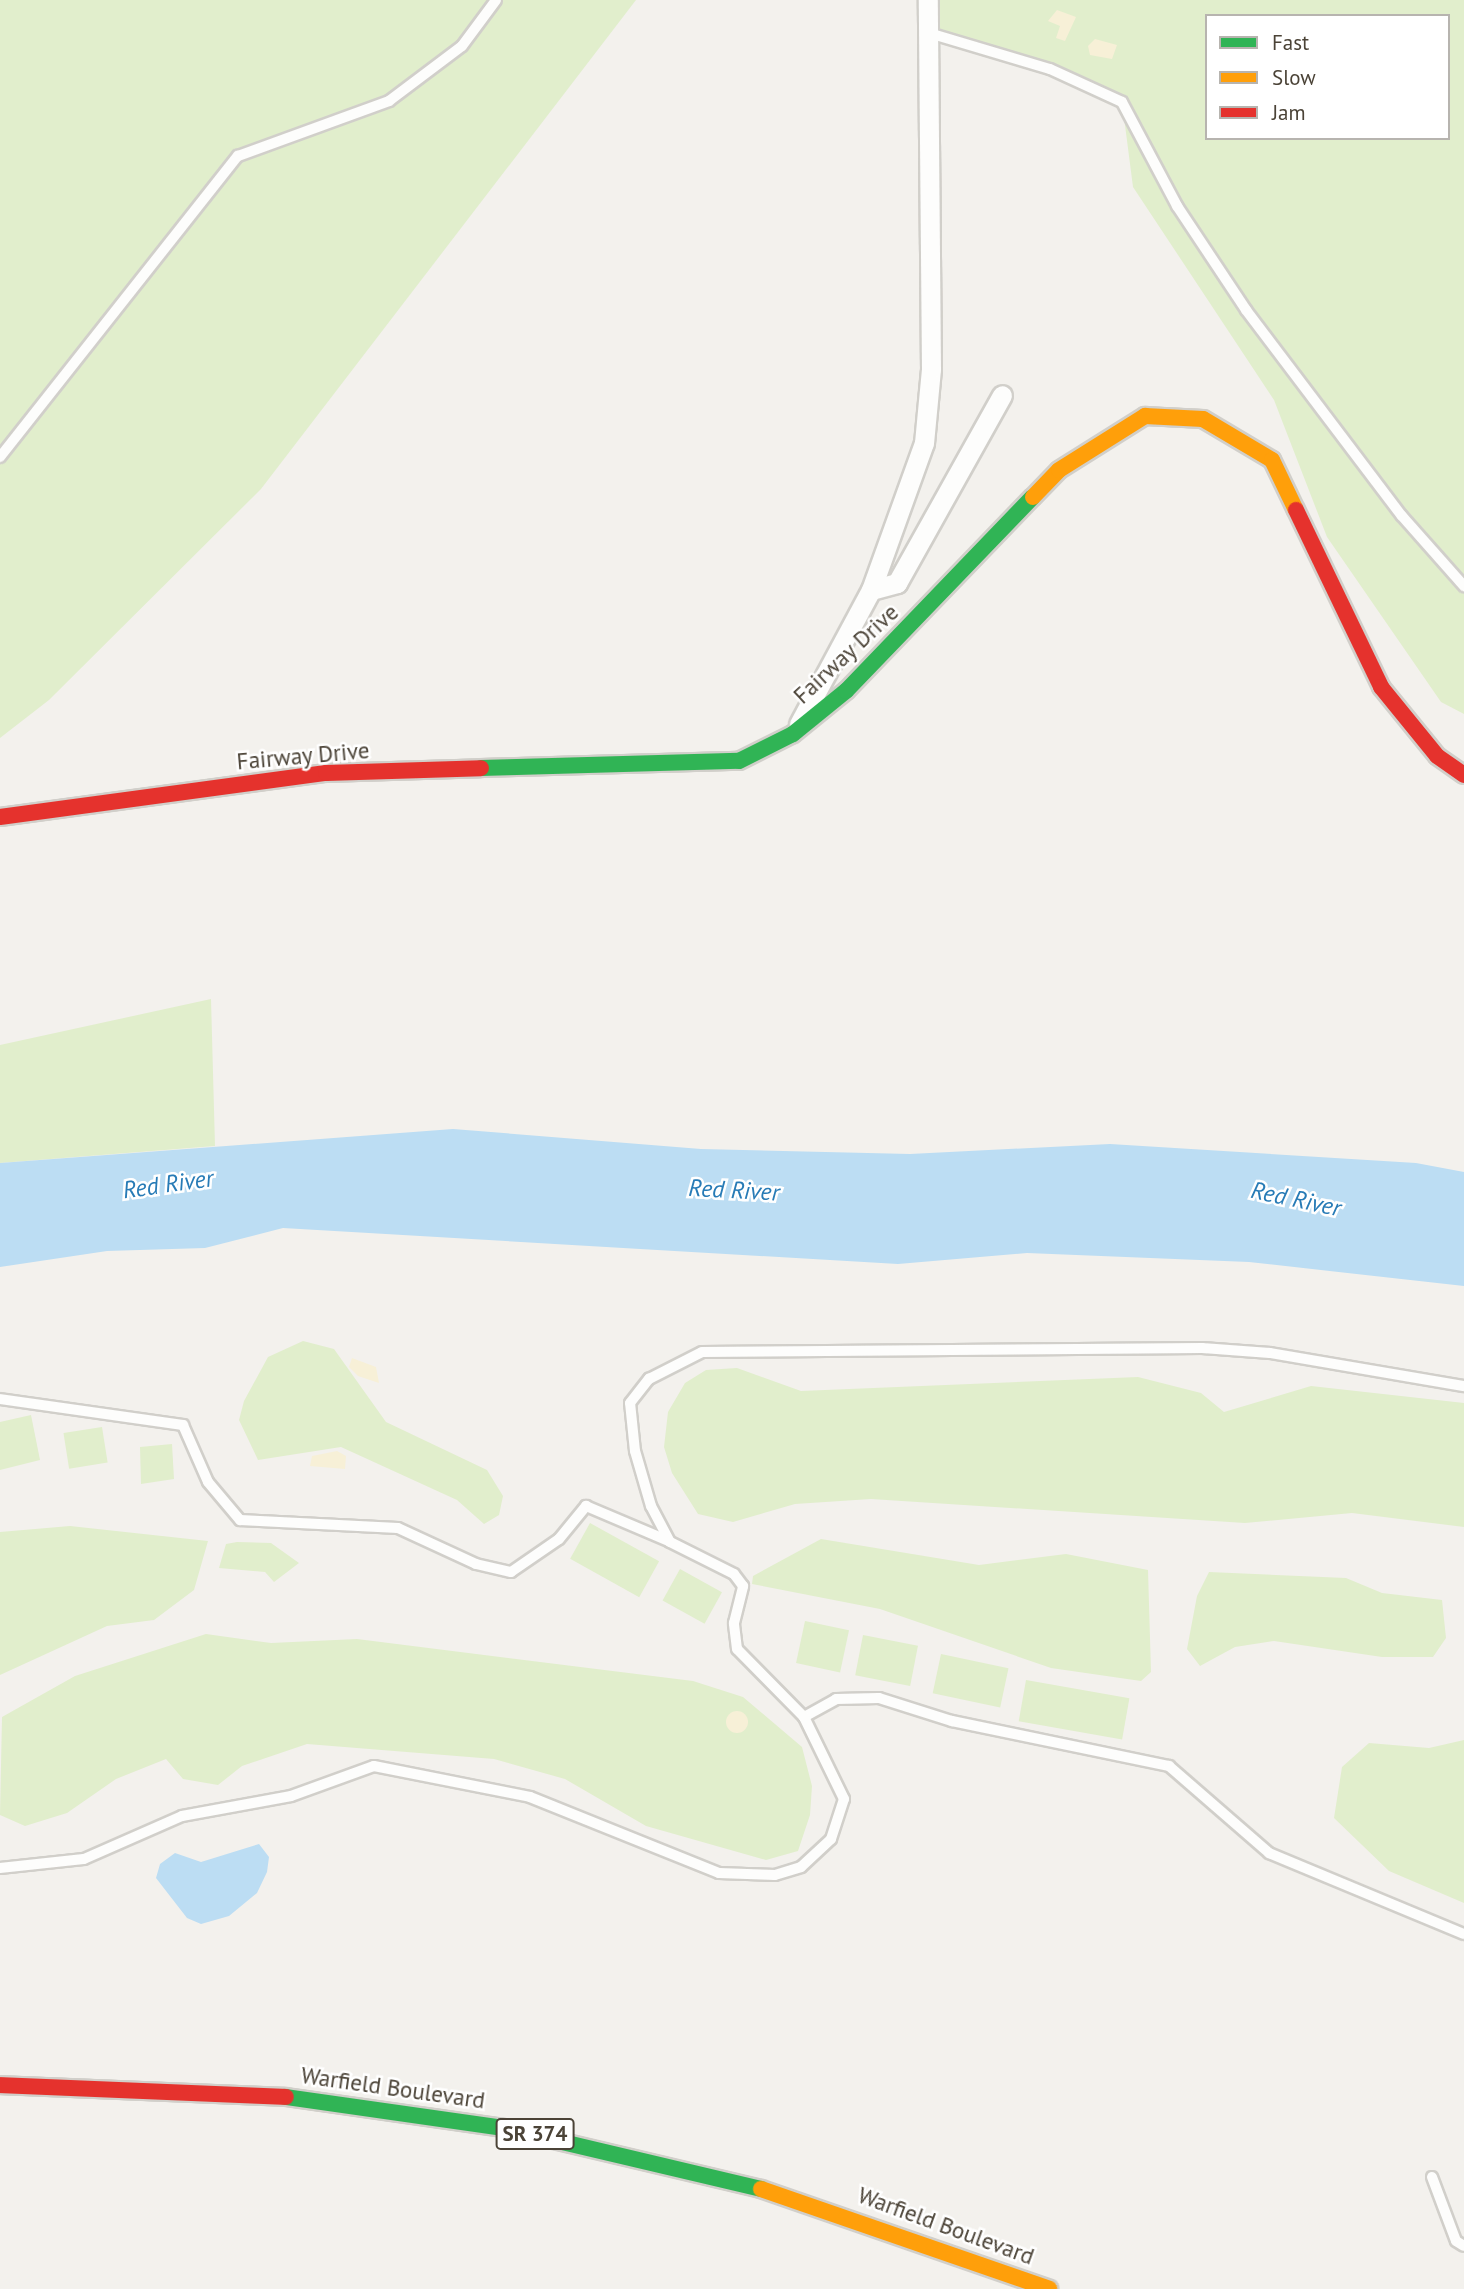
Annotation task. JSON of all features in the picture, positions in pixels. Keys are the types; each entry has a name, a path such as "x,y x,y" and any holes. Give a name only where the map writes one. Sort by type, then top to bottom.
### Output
{"street":[{"path":"793,734 871,590 924,443 931,369 928,0"},
{"path":"871,590 897,583 1002,395"},
{"name":"Fairway Drive","path":"0,817 326,772 738,761 793,734 864,673 1059,470 1145,416 1203,419 1272,460 1381,687 1437,756 1464,775"},
{"name":"Warfield Boulevard","path":"0,2085 258,2092 503,2128 738,2181 1049,2289"}],"lane":[{"path":"0,457 238,156 389,101 462,46 496,0"},
{"path":"929,33 1050,69 1122,102 1177,206 1246,310 1402,516 1464,586"},
{"path":"670,1542 638,1462 630,1403 649,1379 702,1352 1202,1348 1270,1353 1464,1386"},
{"path":"0,1399 183,1425 208,1482 240,1520 398,1528 476,1564 512,1572 559,1539 586,1506 670,1542 734,1574 743,1586 734,1623 737,1649 804,1717 844,1799 831,1839 801,1867 775,1875 719,1872 530,1797 374,1766 291,1796 182,1816 84,1859 0,1868"},
{"path":"804,1717 836,1699 879,1698 952,1721 1169,1766 1269,1853 1464,1934"},
{"path":"1432,2177 1456,2241 1464,2246"}],"green space":[{"path":"0,0 636,0 261,489 49,700 0,738"},
{"path":"928,0 1464,0 1464,714 1441,702 1327,537 1274,400 1133,187 1122,102 1050,69 929,33"},
{"path":"211,999 215,1146 0,1163 0,1045"},
{"path":"303,1341 334,1349 386,1422 487,1470 503,1496 499,1515 484,1524 457,1500 341,1447 258,1460 239,1420 244,1401 268,1357"},
{"path":"737,1368 801,1391 1138,1377 1201,1393 1224,1412 1311,1386 1464,1403 1464,1527 1352,1513 1245,1523 871,1499 795,1504 733,1522 698,1514 672,1473 664,1447 668,1412 685,1383 706,1370"},
{"path":"31,1415 40,1460 0,1470 0,1422"},
{"path":"102,1427 108,1463 69,1469 63,1433"},
{"path":"172,1444 174,1479 141,1484 140,1447"},
{"path":"590,1523 659,1561 639,1597 570,1559"},
{"path":"70,1526 208,1541 194,1590 154,1620 107,1626 0,1675 0,1532"},
{"path":"821,1539 979,1565 1066,1554 1148,1570 1151,1672 1141,1681 1051,1668 880,1609 752,1584 753,1576"},
{"path":"271,1543 299,1563 274,1582 265,1572 219,1568 226,1544"},
{"path":"680,1569 722,1592 705,1624 663,1600"},
{"path":"1209,1572 1346,1578 1382,1593 1442,1600 1446,1638 1433,1657 1382,1657 1274,1641 1235,1647 1200,1666 1187,1649 1197,1596"},
{"path":"805,1621 849,1630 840,1672 796,1663"},
{"path":"206,1634 271,1643 357,1639 693,1681 743,1697 802,1747 812,1786 810,1815 798,1851 766,1860 646,1826 565,1779 494,1759 307,1744 242,1766 218,1785 183,1779 166,1759 116,1779 67,1813 25,1826 0,1815 2,1717 75,1676"},
{"path":"863,1635 918,1646 910,1686 855,1675"},
{"path":"941,1654 1008,1668 1000,1707 933,1693"},
{"path":"1026,1680 1129,1698 1122,1740 1019,1721"},
{"path":"1464,1740 1464,1903 1389,1871 1334,1818 1342,1767 1369,1743 1429,1748"}],"sand":[{"path":"1057,10 1076,17 1065,41 1056,38 1060,26 1048,21"},
{"path":"1095,39 1117,45 1112,59 1090,55 1088,46"},
{"path":"352,1358 376,1367 379,1383 358,1376 349,1367"},
{"path":"337,1451 346,1456 345,1469 310,1466 312,1456"},
{"path":"737,1711 745,1714 748,1722 745,1730 737,1733 729,1730 726,1722 729,1714"}],"water":[{"name":"Red River","path":"453,1129 701,1149 910,1154 1110,1144 1416,1163 1464,1172 1464,1286 1249,1262 1027,1253 898,1264 283,1228 205,1248 107,1251 0,1267 0,1163"},
{"path":"259,1844 269,1857 267,1872 257,1893 229,1916 201,1924 187,1918 156,1878 160,1864 175,1853 201,1862"}],"traffic: fast":[{"path":"481,768 739,761 793,734 846,691 1033,497"},
{"path":"286,2097 503,2128 761,2189"}],"traffic: slow":[{"path":"1033,497 1059,470 1145,416 1203,419 1272,460 1296,510"},
{"path":"761,2189 1049,2289"}],"traffic: jam":[{"path":"1296,510 1381,687 1437,756 1464,775"},
{"path":"0,817 326,773 481,768"},
{"path":"0,2085 286,2097"}]}
